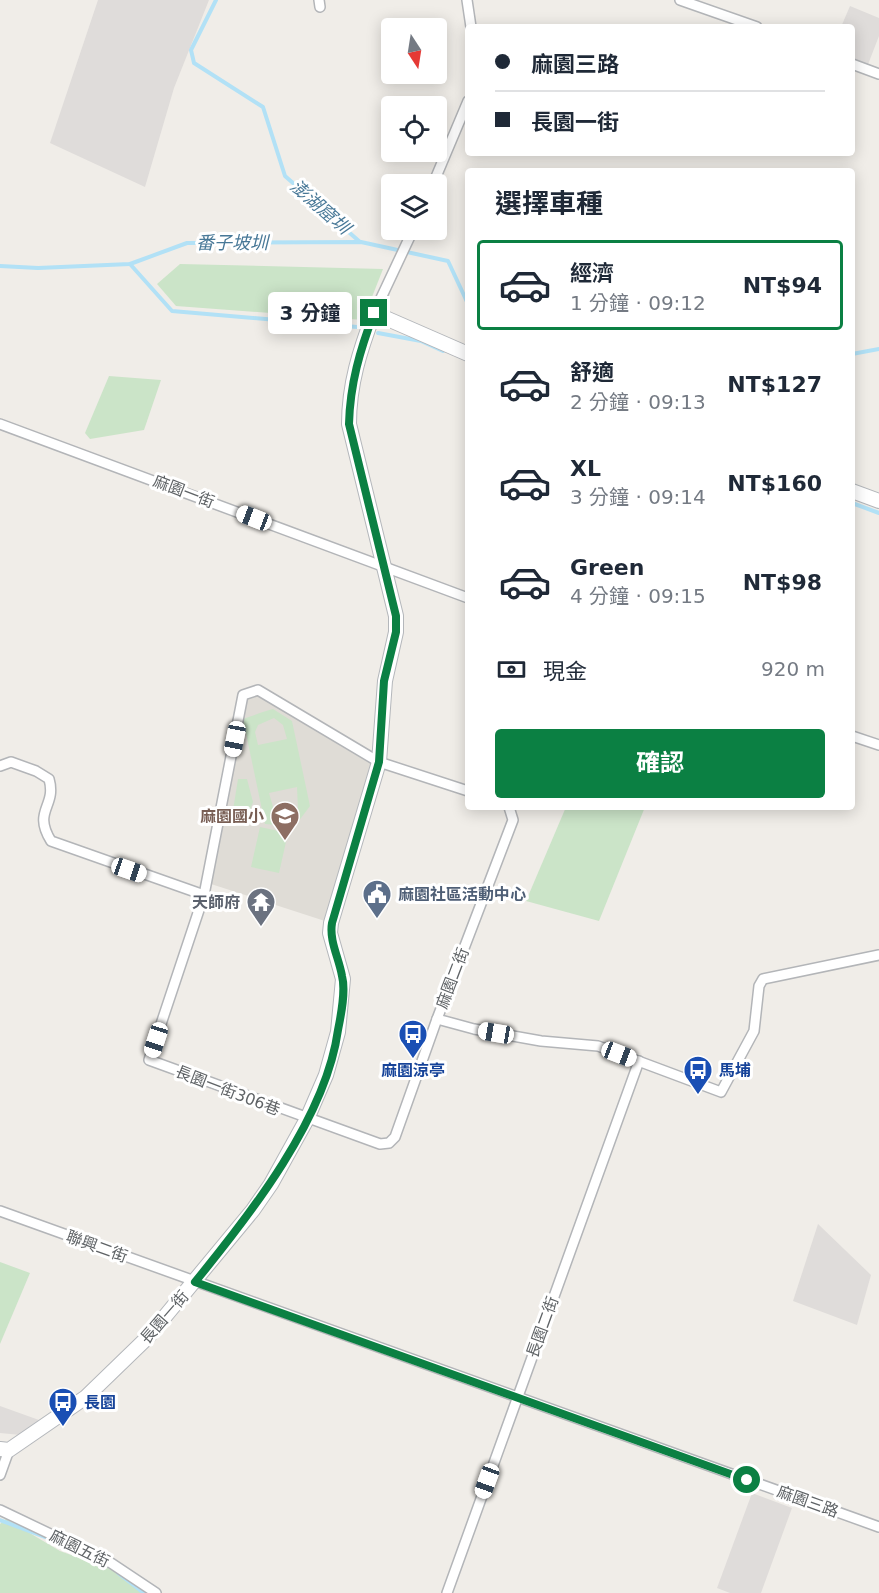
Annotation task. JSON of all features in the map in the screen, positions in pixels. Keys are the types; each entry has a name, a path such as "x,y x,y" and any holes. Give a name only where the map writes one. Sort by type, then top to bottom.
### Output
{"street":[{"path":"467,0 471,24"},
{"path":"680,0 748,24"},
{"path":"855,65 879,74"},
{"path":"437,174 465,108"},
{"name":"長園一街","path":"0,1475 4,1450 86,1397 148,1337 195,1282 253,1210 307,1119 326,1075 338,1032 343,979 330,933 379,762 384,681 396,632 396,616 349,424 349,397 356,360 374,313 408,240"},
{"path":"374,313 465,353"},
{"name":"麻園一街","path":"0,424 465,597"},
{"path":"855,492 879,501"},
{"path":"0,766 10,762 36,771 49,779 52,791 42,817 44,829 51,841 204,895 243,695 258,690 379,762 465,790"},
{"path":"855,737 879,745"},
{"name":"麻園二街","path":"511,810 513,820 437,1018 474,1029 541,1041 598,1046 721,1092 754,1031 759,986 763,980 879,955"},
{"name":"長園一街306巷","path":"204,895 149,1060 307,1119 380,1144 389,1143 395,1137 437,1018"},
{"name":"長園二街","path":"447,1593 639,1061"},
{"name":"聯興二街","path":"0,1211 195,1282"},
{"name":"麻園三路","path":"195,1282 879,1527"},
{"name":"麻園五街","path":"0,1510 111,1563 156,1593"}],"shaded area":[{"path":"98,0 209,0 174,88 145,187 50,143"},
{"path":"850,6 879,18 879,36 867,67 855,63 855,24 842,24"},
{"name":"麻園國小","path":"257,695 372,762 328,922 211,884 245,698"},
{"path":"818,1224 871,1275 857,1325 793,1301"},
{"path":"0,1406 39,1420 21,1435 0,1433"},
{"path":"752,1493 792,1508 761,1593 730,1593 717,1588"}],"green space":[{"path":"180,264 383,269 363,320 176,306 157,284"},
{"path":"109,376 161,380 144,430 90,439 85,433"},
{"path":"273,709 292,721 310,806 298,822 288,826 265,824 243,719","holes":["274,718 283,725 287,739 258,745 255,732 258,725","297,787 298,810 291,815 275,814 269,793"]},
{"path":"238,779 247,779 253,802 248,815 233,810"},
{"path":"565,810 644,810 599,921 526,901"},
{"path":"260,827 288,833 279,873 251,867"},
{"path":"0,1262 30,1273 0,1344"},
{"path":"6,1519 60,1551 113,1570 143,1593 0,1593 0,1524"}],"waterway":[{"name":"澎湖窟圳","path":"216,0 191,50 194,63 263,107 285,176 360,242"},
{"name":"番子坡圳","path":"0,266 38,268 130,264 187,243 361,242 448,261 465,298"},
{"path":"130,264 172,311 357,327"},
{"path":"378,333 421,341 443,351"},
{"path":"855,353 879,349"},
{"path":"855,504 879,513"},
{"path":"0,1520 58,1542"},
{"path":"118,1573 144,1593"}],"place":[{"name":"麻園國小","path":"285,842"},
{"name":"麻園社區活動中心","path":"377,920"},
{"name":"天師府","path":"261,928"},
{"name":"麻園涼亭","path":"413,1060"},
{"name":"馬埔","path":"698,1096"},
{"name":"長園","path":"63,1428"}],"route":[{"path":"374,313 356,360 349,397 349,424 355,459 396,616 396,632 384,681 379,762 330,933 343,979 338,1032 326,1075 307,1119 271,1184 195,1282 747,1480"}]}
